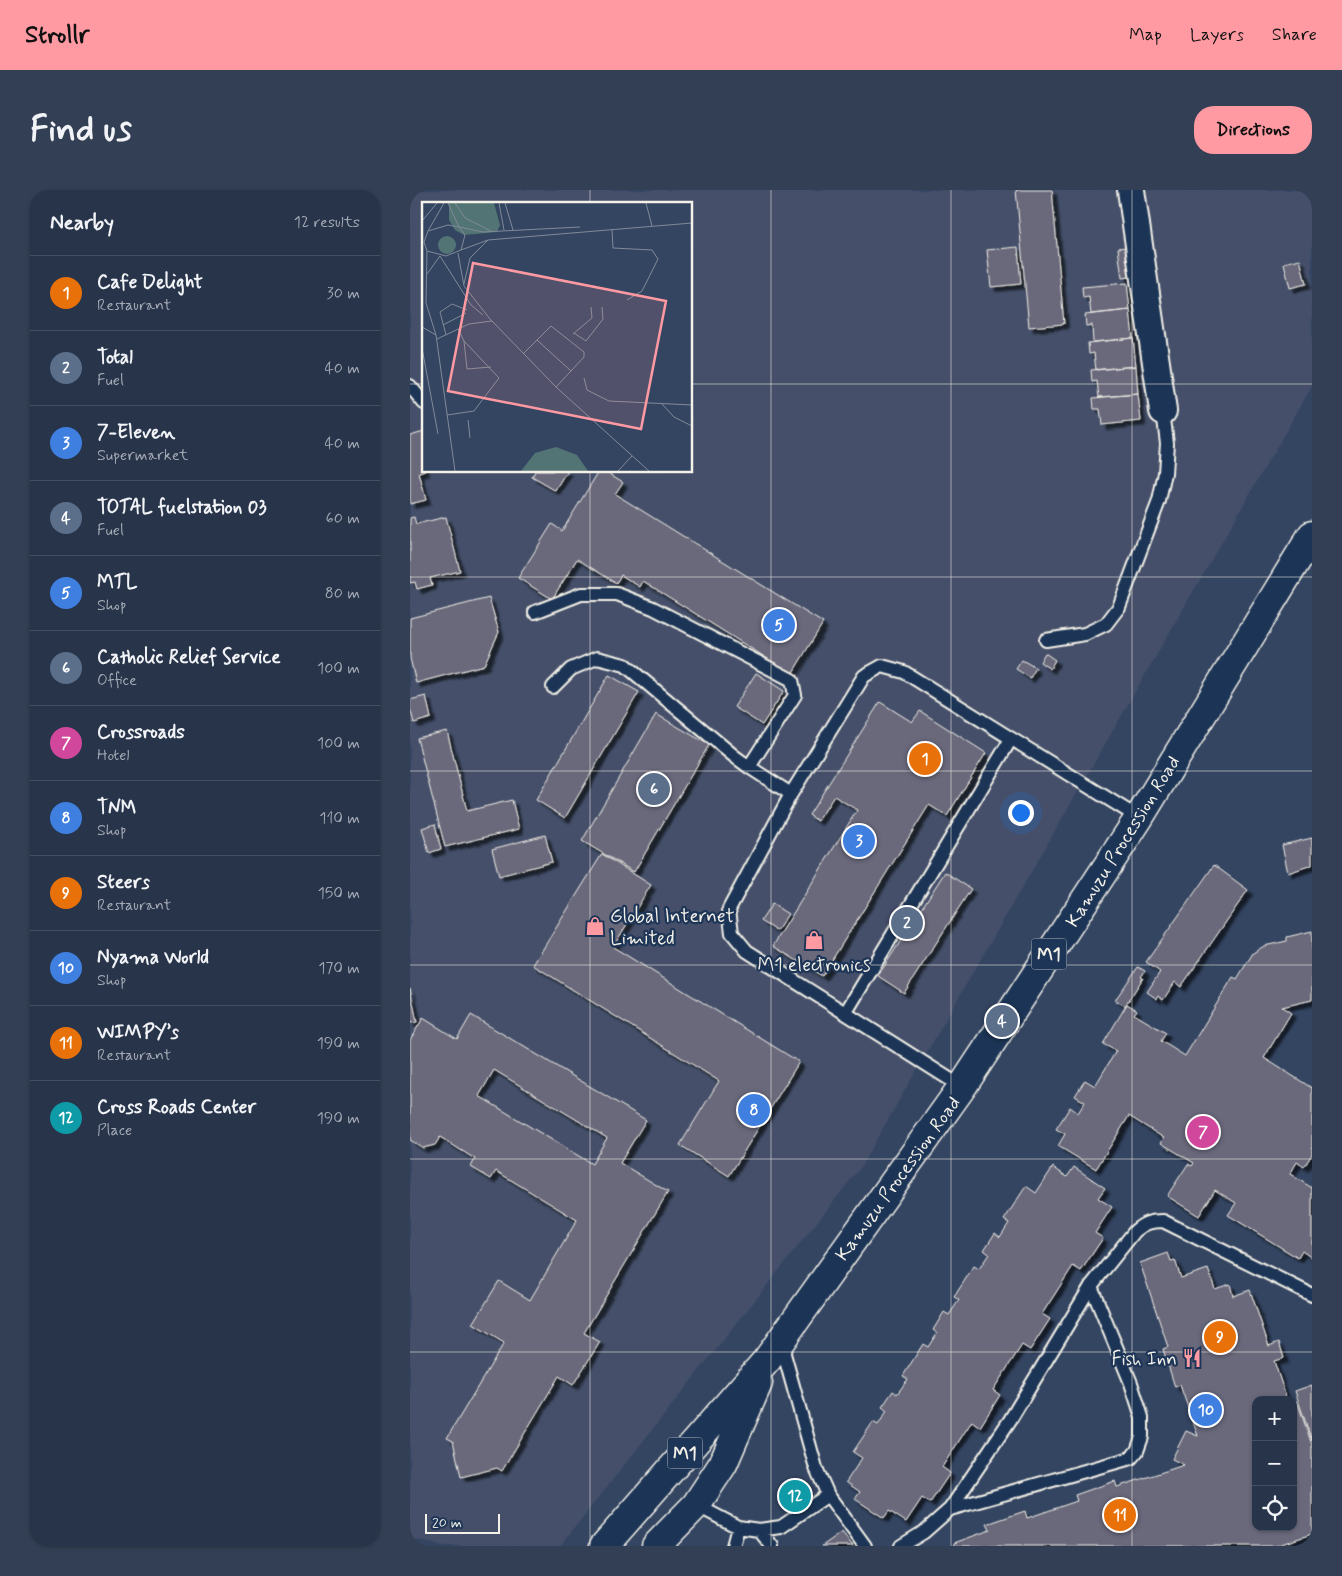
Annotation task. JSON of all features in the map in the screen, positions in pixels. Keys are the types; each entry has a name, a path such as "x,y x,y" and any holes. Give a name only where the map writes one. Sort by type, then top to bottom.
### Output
{"highway":[{"name":"Kamuzu Procession Road","path":"774,1351 962,1087 1139,818 1312,536"},
{"name":"M1","path":"656,1546 696,1505 724,1464 774,1351"},
{"name":"M1","path":"604,1546 774,1351"}],"street":[{"path":"1130,190 1163,411"}],"lane":[{"path":"410,386 422,401"},
{"path":"1046,640 1085,634 1106,624 1119,607 1159,501 1165,472 1166,443 1163,411"},
{"path":"536,612 581,594 617,594 653,608 792,680 795,695 749,768"},
{"path":"553,687 570,669 597,658 625,665 749,768 791,794"},
{"path":"962,1087 747,951 732,933 729,909 791,794 864,676 882,666 904,672 1139,818"},
{"path":"846,1012 1011,739"},
{"path":"901,1546 924,1532 950,1509 1010,1420 1091,1286 1142,1224 1152,1221 1163,1221 1312,1295"},
{"path":"950,1509 1131,1458 1137,1451 1142,1438 1142,1417 1131,1383 1091,1286"},
{"path":"774,1351 816,1468 828,1495 865,1546"},
{"path":"696,1505 738,1527 760,1530 781,1527 828,1495"},
{"path":"733,1546 738,1527"},
{"path":"760,1530 772,1546"}],"shaded area":[{"path":"410,190 1312,190 1312,386 860,1168 560,1546 442,1546 410,1538"}],"building":[{"path":"1016,190 1052,190 1064,324 1029,327"},
{"path":"1135,246 1138,276 1122,278 1118,248"},
{"path":"1018,247 1021,284 991,287 987,250"},
{"path":"1300,259 1306,284 1290,288 1284,263"},
{"path":"1127,283 1130,310 1091,314 1089,297 1083,298 1082,287"},
{"path":"1130,310 1133,338 1093,342 1092,325 1086,326 1085,315"},
{"path":"1133,338 1136,366 1096,370 1094,353 1089,354 1088,343"},
{"path":"1136,366 1138,394 1099,397 1097,381 1092,382 1091,370"},
{"path":"1138,394 1141,421 1102,425 1100,409 1094,409 1093,398"},
{"path":"422,432 422,472 419,473 426,500 410,504 410,435"},
{"path":"534,472 567,472 556,491 532,477"},
{"path":"598,472 607,472 623,482 615,494 823,623 792,674 643,581 640,587 621,575 616,583 577,559 552,599 518,578 552,524 562,531"},
{"path":"414,517 416,524 446,517 460,571 430,578 432,585 417,589 415,582 410,583 410,518"},
{"path":"489,598 499,632 484,665 416,683 410,658 410,618"},
{"path":"1045,653 1055,660 1050,669 1040,662"},
{"path":"1022,660 1036,668 1030,678 1016,669"},
{"path":"756,673 784,691 762,725 734,707"},
{"path":"609,675 639,692 565,818 536,800"},
{"path":"426,696 431,718 414,723 410,700"},
{"path":"880,702 912,722 920,711 986,753 947,816 929,805 822,976 773,946 857,810 834,796 818,821 809,815"},
{"path":"656,714 709,745 634,872 582,841"},
{"path":"447,731 467,811 512,800 519,829 445,847 417,738"},
{"path":"435,824 441,849 429,853 422,828"},
{"path":"545,835 552,862 499,876 492,849"},
{"path":"1312,838 1312,865 1288,873 1282,845"},
{"path":"602,854 651,885 613,947 799,1062 729,1176 680,1145 719,1081 533,965"},
{"path":"1214,865 1248,890 1181,987 1175,982 1163,1000 1158,996 1157,999 1147,992 1160,972 1146,962"},
{"path":"945,872 971,889 904,993 878,976"},
{"path":"772,904 788,914 777,931 761,921"},
{"path":"1312,931 1312,1000 1282,1007 1291,1013 1264,1058 1312,1088 1312,1154 1304,1167 1297,1162 1290,1174 1312,1188 1312,1258 1302,1251 1298,1258 1228,1215 1236,1203 1215,1190 1199,1216 1167,1196 1188,1164 1192,1166 1194,1163 1161,1143 1164,1138 1129,1116 1096,1169 1058,1146 1065,1134 1056,1129 1070,1107 1078,1113 1085,1102 1075,1096 1085,1080 1095,1086 1116,1051 1103,1044 1127,1004 1137,1010 1134,1014 1166,1033 1161,1041 1185,1056 1233,977 1237,979 1253,953 1264,946 1287,941 1287,937"},
{"path":"1138,967 1145,971 1141,977 1143,978 1125,1006 1115,1000"},
{"path":"410,988 417,1022 410,1023"},
{"path":"471,1015 646,1120 620,1163 668,1192 584,1333 600,1342 573,1385 559,1376 502,1471 497,1468 461,1477 453,1441 447,1438 504,1343 473,1324 499,1281 530,1300 577,1220 496,1171 491,1179 471,1167 475,1159 440,1137 435,1145 423,1148 410,1140 410,1040 423,1018 457,1039","holes":["494,1070 607,1138 592,1164 479,1096"]},
{"path":"1053,1167 1067,1177 1074,1167 1105,1188 1098,1198 1112,1207 1095,1233 1103,1238 1081,1271 1073,1266 1042,1314 1050,1319 1030,1350 1022,1345 993,1390 1000,1395 980,1427 972,1421 942,1467 950,1473 930,1503 922,1498 906,1522 889,1511 884,1518 855,1499 860,1492 846,1482 862,1458 853,1452 873,1422 878,1425 887,1411 882,1407 893,1391 897,1394 908,1379 903,1376 923,1344 928,1347 937,1333 933,1330 944,1312 949,1315 959,1300 954,1297 974,1266 979,1269 989,1254 984,1250 995,1233 1000,1237 1009,1223 1004,1220 1026,1186 1036,1193"},
{"path":"1168,1253 1171,1261 1175,1260 1181,1278 1208,1269 1215,1289 1230,1284 1233,1296 1250,1290 1269,1346 1279,1342 1284,1358 1274,1361 1286,1396 1252,1396 1252,1531 1297,1531 1297,1401 1312,1445 1312,1534 1275,1546 955,1546 954,1543 990,1530 987,1524 1025,1511 1027,1518 1077,1501 1075,1495 1115,1481 1117,1487 1184,1465 1172,1459 1186,1431 1198,1436 1180,1385 1175,1387 1163,1349 1168,1347 1140,1263"},
{"path":"1312,1385 1312,1441 1297,1396 1295,1391"},
{"path":"842,1532 853,1546 822,1546"}],"place":[{"name":"MTL","path":"779,625"},
{"name":"Cafe Delight","path":"925,759"},
{"name":"Catholic Relief Service","path":"654,789"},
{"name":"7-Eleven","path":"859,841"},
{"name":"Total","path":"907,923"},
{"name":"Global Internet Limited","path":"595,926"},
{"name":"M1 electronics","path":"814,940"},
{"name":"TOTAL fuelstation 03","path":"1002,1021"},
{"name":"TNM","path":"754,1110"},
{"name":"Crossroads","path":"1203,1132"},
{"name":"Steers","path":"1220,1337"},
{"name":"Fish Inn","path":"1192,1358"},
{"name":"Nyama World","path":"1206,1410"},
{"name":"Cross Roads Center","path":"795,1496"},
{"name":"WIMPY’s","path":"1120,1515"}]}
